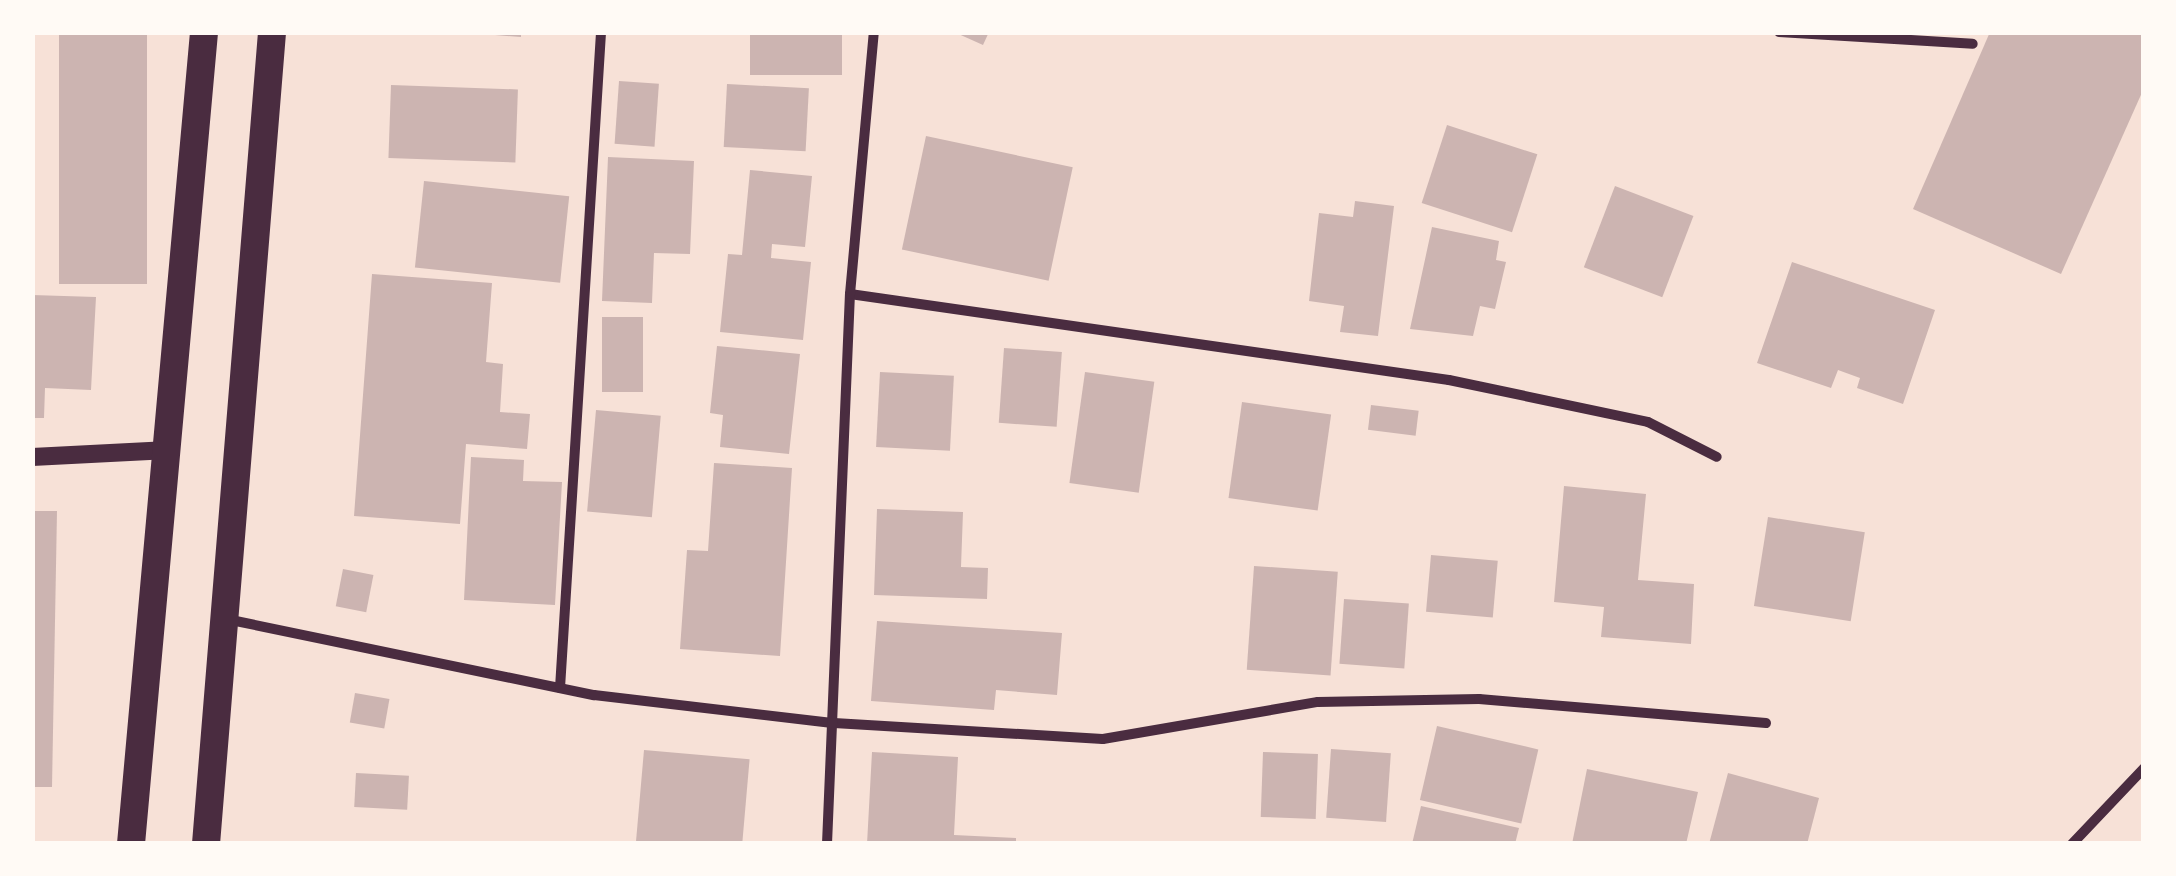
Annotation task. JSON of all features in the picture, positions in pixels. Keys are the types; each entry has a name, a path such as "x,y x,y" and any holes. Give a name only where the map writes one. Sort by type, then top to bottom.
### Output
{"highway":[{"path":"131,844 204,32"},
{"path":"206,844 272,32"}],"street":[{"path":"560,688 601,32"},
{"path":"826,844 850,294 874,32"},
{"path":"1779,32 1973,44"},
{"path":"850,294 1449,380 1648,422 1716,457"},
{"path":"32,457 169,450"},
{"path":"224,618 560,688 834,723 1103,739 1318,702 1479,699 1766,723"},
{"path":"2072,844 2144,768"}],"building":[{"path":"59,32 147,32 147,284 59,284"},
{"path":"521,32 521,37 495,35"},
{"path":"750,32 842,32 842,75 750,75"},
{"path":"954,32 989,32 983,45"},
{"path":"1990,32 2144,32 2144,88 2061,274 1913,209"},
{"path":"619,81 659,84 655,147 615,144"},
{"path":"727,84 809,88 806,151 724,147"},
{"path":"391,85 518,89 515,162 388,158"},
{"path":"1447,125 1537,154 1512,232 1422,203"},
{"path":"926,136 1073,167 1049,281 902,249"},
{"path":"608,157 694,161 690,254 654,253 652,303 602,301"},
{"path":"750,170 812,176 805,247 772,244 771,258 811,262 803,340 720,332 728,254 742,255"},
{"path":"424,181 569,196 560,283 415,268"},
{"path":"1615,186 1693,216 1662,297 1584,267"},
{"path":"1355,201 1394,206 1378,336 1340,332 1344,306 1309,301 1319,213 1353,217"},
{"path":"1432,227 1499,241 1496,260 1506,262 1495,309 1480,306 1473,336 1410,329"},
{"path":"1792,262 1935,310 1903,404 1857,388 1860,378 1838,370 1831,388 1757,363"},
{"path":"372,274 492,283 486,362 503,364 500,412 530,414 527,449 466,444 460,524 354,516"},
{"path":"32,295 96,297 91,390 45,388 44,418 32,418"},
{"path":"602,317 643,317 643,392 602,392"},
{"path":"717,346 800,354 789,454 720,447 723,415 710,413"},
{"path":"1004,348 1062,352 1057,427 999,423"},
{"path":"880,372 954,376 950,451 876,447"},
{"path":"1085,372 1154,382 1139,493 1069,483"},
{"path":"1242,402 1331,415 1318,511 1229,498"},
{"path":"1371,405 1419,411 1416,436 1368,430"},
{"path":"596,410 661,416 652,517 587,512"},
{"path":"471,457 524,460 523,481 562,482 555,605 464,600"},
{"path":"714,463 792,468 780,656 680,649 687,550 708,551"},
{"path":"1564,486 1646,494 1638,580 1694,584 1691,644 1601,637 1604,607 1554,602"},
{"path":"877,509 963,512 961,567 988,568 987,599 874,595"},
{"path":"32,511 57,511 52,787 32,787"},
{"path":"1768,517 1865,532 1851,621 1754,606"},
{"path":"1431,555 1498,561 1493,618 1426,612"},
{"path":"1254,566 1338,572 1331,676 1247,670"},
{"path":"343,569 373,575 366,612 336,606"},
{"path":"1344,599 1409,604 1404,668 1339,664"},
{"path":"877,621 1062,633 1057,695 996,690 994,710 871,701"},
{"path":"355,693 389,699 384,729 350,723"},
{"path":"1437,726 1538,749 1521,823 1420,800"},
{"path":"1331,749 1391,753 1386,822 1326,818"},
{"path":"644,750 750,759 742,844 636,844"},
{"path":"872,752 958,757 954,835 1016,838 1016,844 867,844"},
{"path":"1263,752 1318,754 1316,819 1261,817"},
{"path":"1587,769 1698,792 1686,844 1572,844"},
{"path":"356,773 409,776 407,810 354,807"},
{"path":"1728,773 1819,798 1807,844 1709,844"},
{"path":"1421,806 1519,828 1515,844 1412,844"}]}
